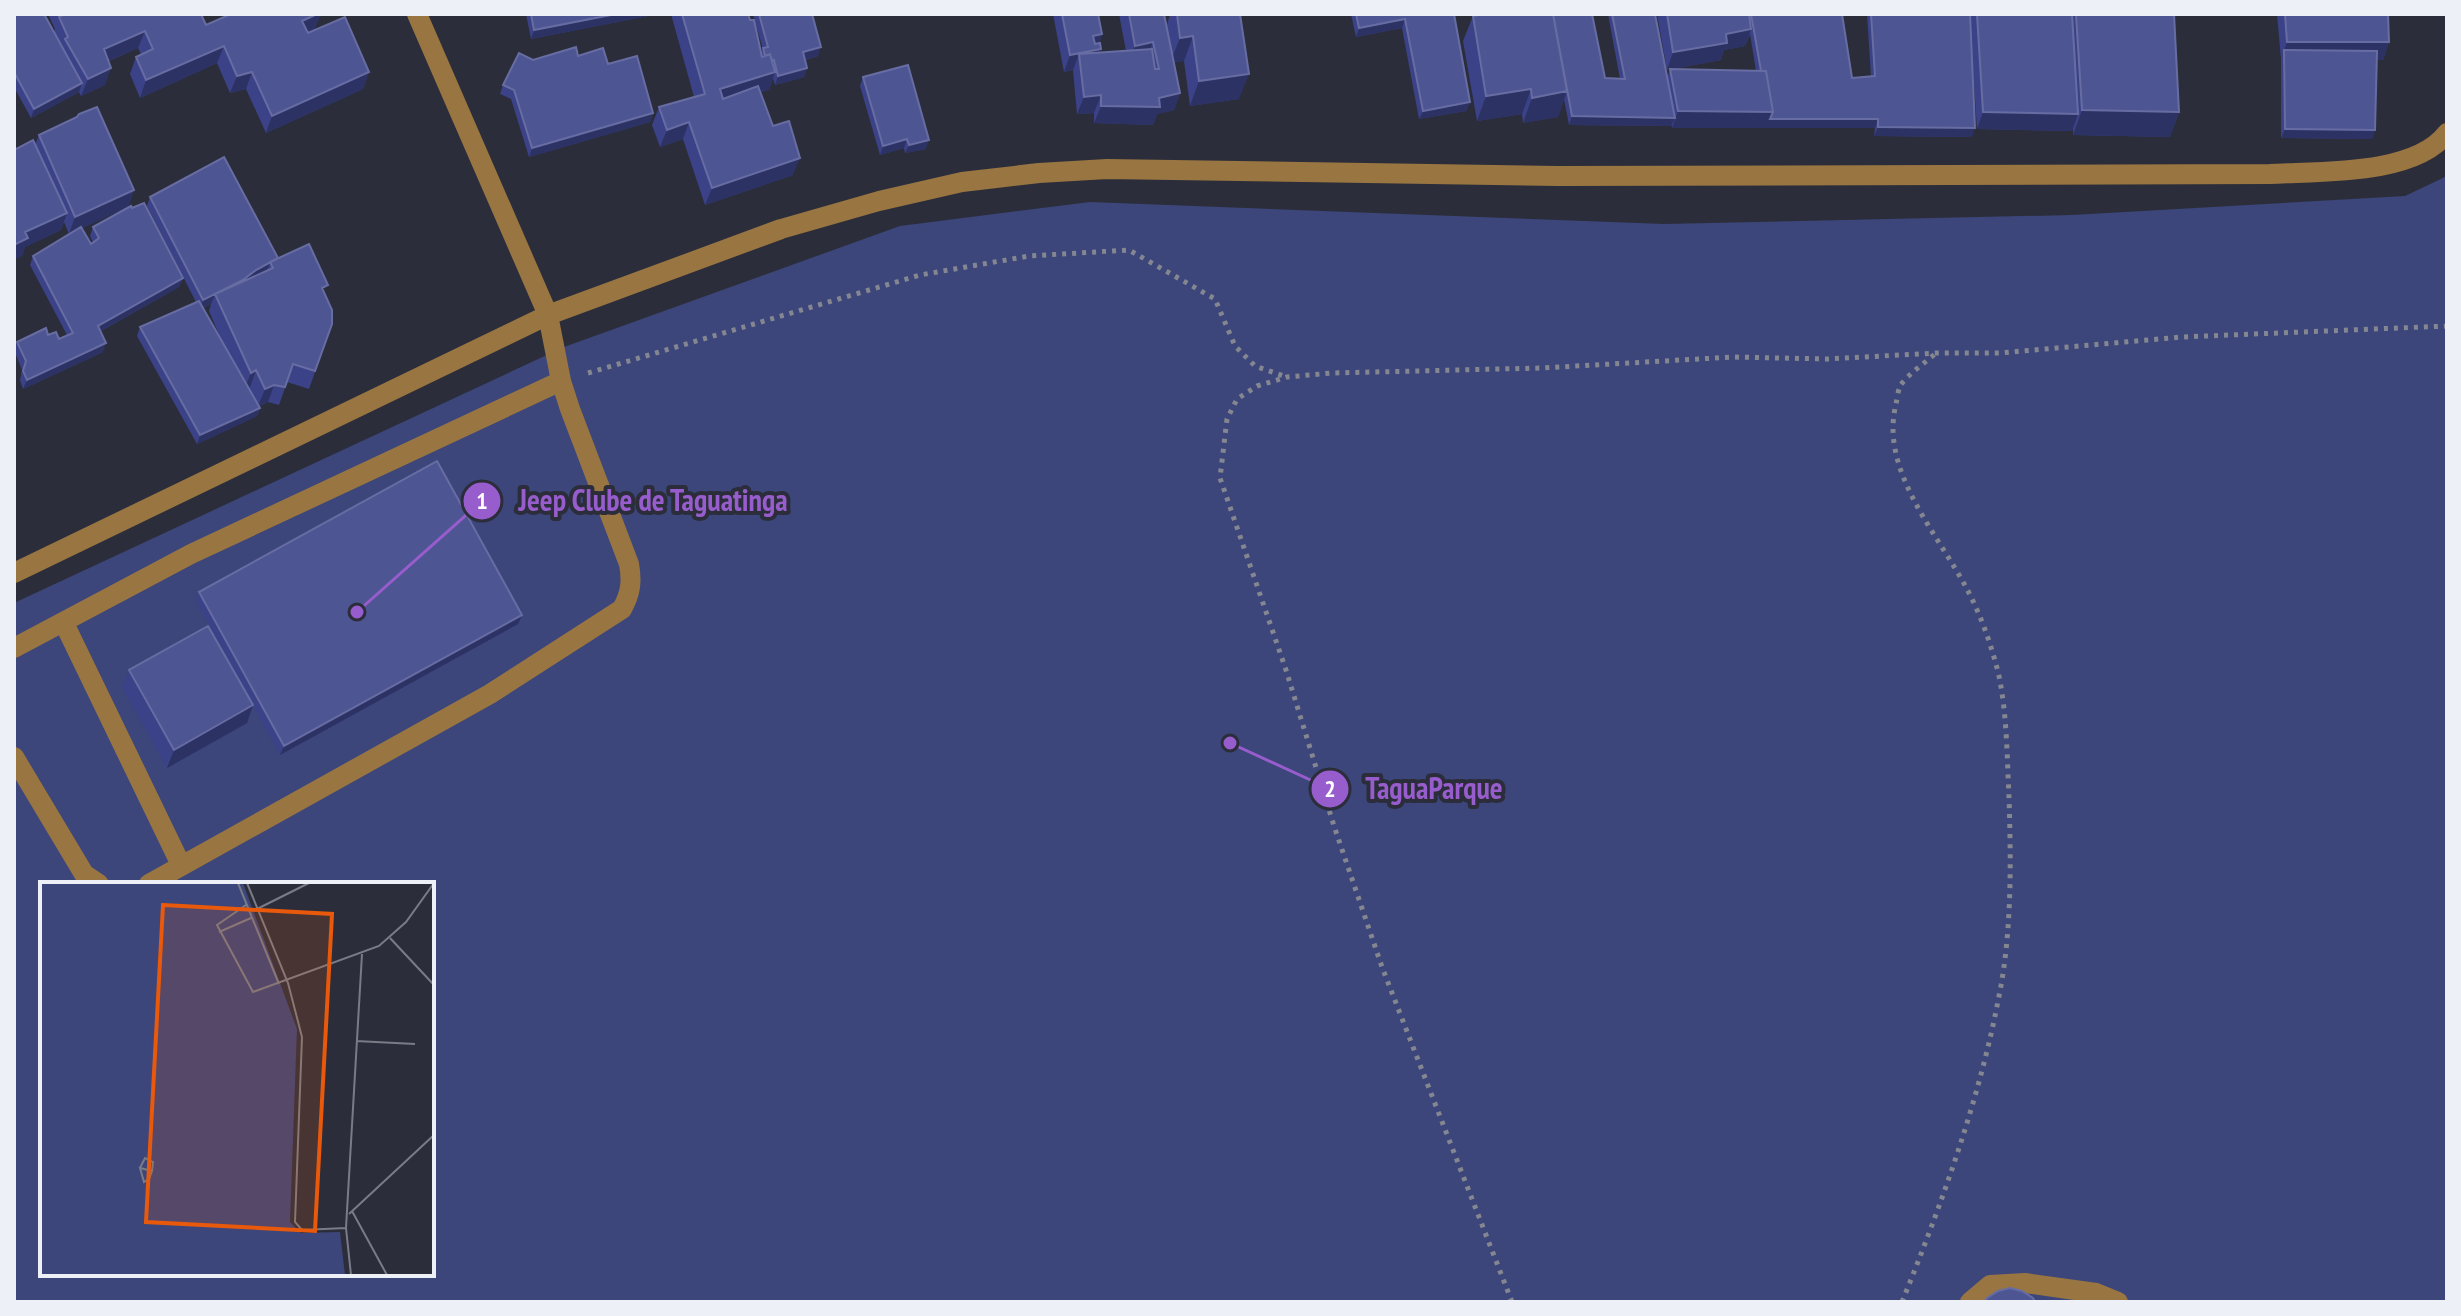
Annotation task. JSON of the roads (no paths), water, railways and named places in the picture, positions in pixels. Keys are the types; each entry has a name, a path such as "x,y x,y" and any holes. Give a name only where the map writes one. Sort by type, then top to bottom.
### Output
{"street":[{"path":"152,882 490,694 622,609 630,596 629,564 561,381 548,315 417,14"},
{"path":"14,573 548,315 781,229 962,182 1107,169 1558,176 2270,174 2347,170 2399,162 2423,153 2447,133"},
{"path":"14,648 191,554 561,381"},
{"path":"64,623 181,865"},
{"path":"14,757 84,874 96,882"},
{"path":"1970,1302 1990,1285 2025,1283 2060,1294 2096,1293 2118,1302"}],"place":[{"name":"Jeep Clube de Taguatinga","path":"357,612"},
{"name":"TaguaParque","path":"1230,743"}]}
